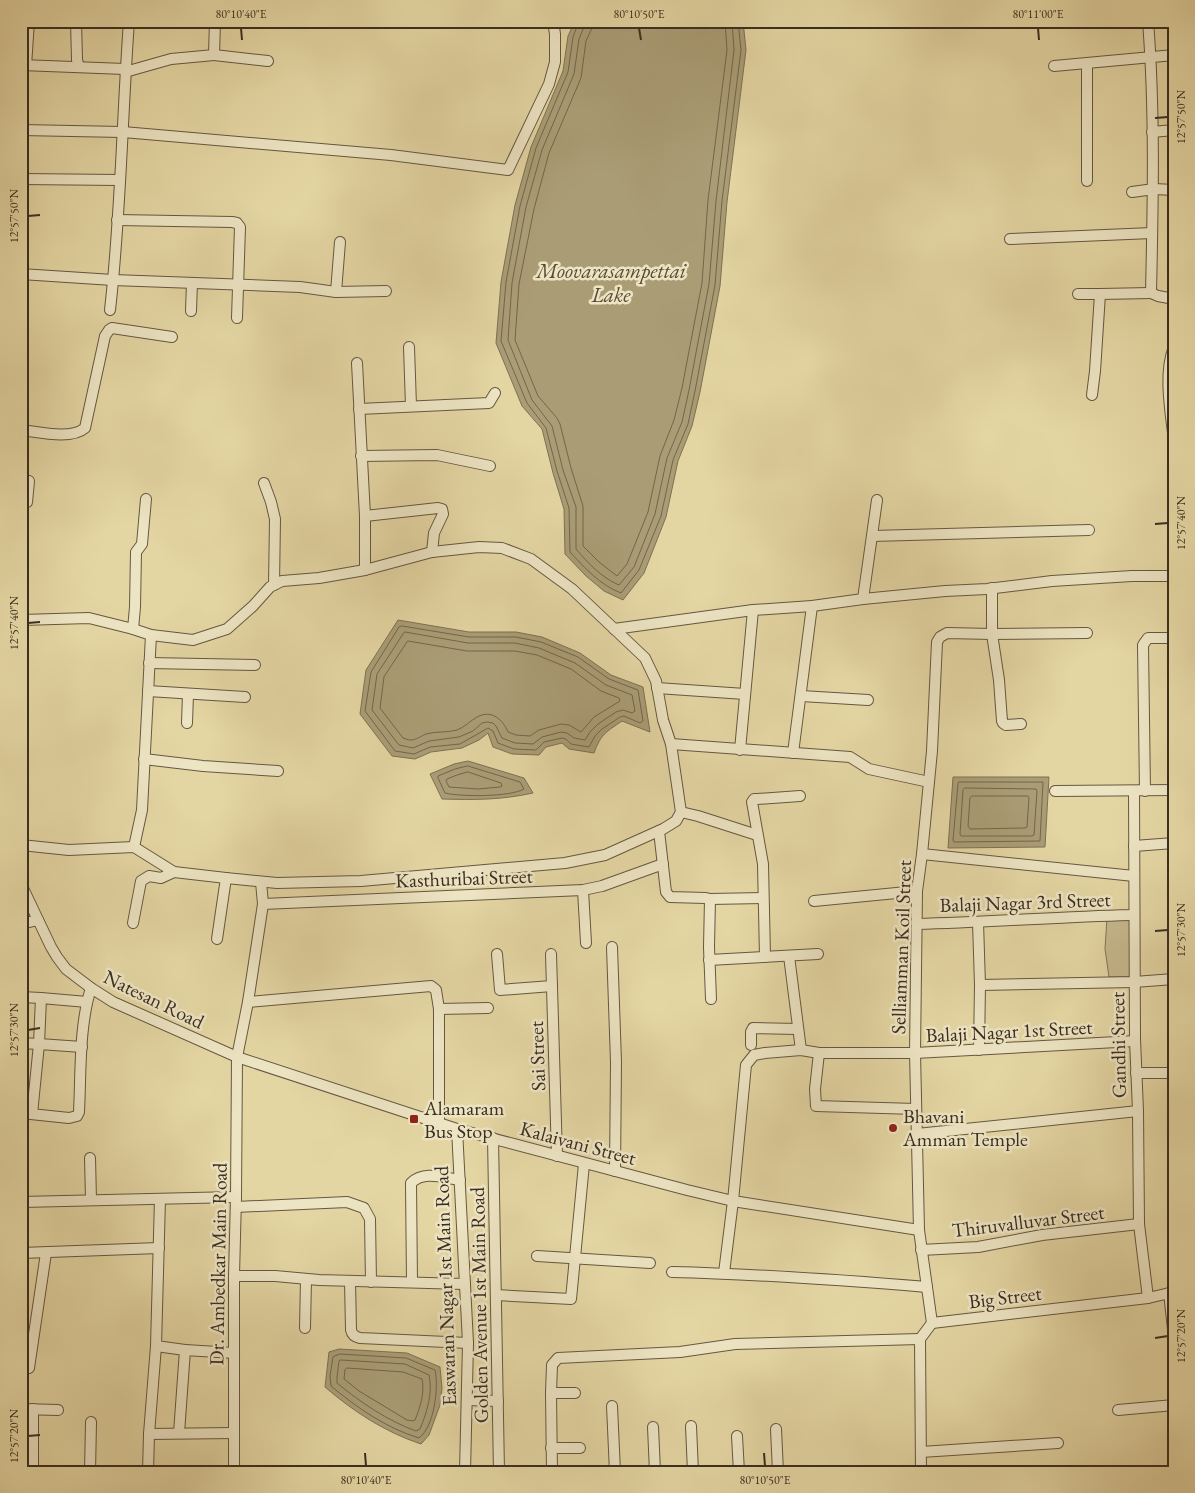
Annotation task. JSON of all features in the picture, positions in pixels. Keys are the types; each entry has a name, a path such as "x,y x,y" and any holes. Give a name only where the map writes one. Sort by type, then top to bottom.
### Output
{"street":[{"path":"29,21 24,66 125,70 172,59 214,54 268,61"},
{"path":"76,21 79,67"},
{"path":"110,310 123,132 128,21"},
{"path":"214,21 214,54"},
{"path":"21,130 123,132 391,155 508,170 549,84 555,62 553,21"},
{"path":"1148,21 1151,58 1154,189 1151,293"},
{"path":"1054,66 1151,58 1174,54"},
{"path":"1087,64 1087,180"},
{"path":"1152,132 1174,130"},
{"path":"21,179 120,180"},
{"path":"1132,192 1154,189 1174,190"},
{"path":"117,220 237,223 240,227 237,318"},
{"path":"1010,239 1152,233"},
{"path":"336,292 340,242"},
{"path":"21,274 113,280 300,287 336,292 386,290"},
{"path":"191,311 192,283"},
{"path":"1078,294 1151,293 1174,299"},
{"path":"1092,395 1100,294"},
{"path":"21,430 62,434 79,432 84,428 105,336 112,328 172,337"},
{"path":"409,347 411,406"},
{"path":"1174,347 1171,354 1168,390 1174,441"},
{"path":"356,363 365,516 366,570"},
{"path":"359,409 488,403 495,393"},
{"path":"362,456 436,455 490,466"},
{"path":"21,503 27,502 29,481"},
{"path":"264,483 275,519 274,585"},
{"path":"133,629 136,552 142,544 146,499"},
{"path":"863,599 877,500"},
{"path":"365,516 442,509 443,514 434,533 432,552"},
{"path":"872,536 1089,530"},
{"path":"21,620 89,618 150,635 193,640 228,629 270,587 282,581 319,578 366,570 432,552 479,547 502,548 531,558 572,589 645,658 656,681 663,720 671,744 681,812 676,821 659,831 605,855 565,863 361,881 261,882 174,872 134,847 69,850 21,845"},
{"path":"614,629 753,610 812,606 863,599 1052,581 1132,576 1174,576 1174,555"},
{"path":"992,588 992,634 1003,723 1006,725 1021,724"},
{"path":"793,753 812,606"},
{"path":"740,750 753,610"},
{"name":"Selliamman Koil Street","path":"919,1230 915,1053 917,891 932,751 937,642 940,637 947,633 992,634"},
{"path":"992,634 1087,633"},
{"path":"134,847 142,810 150,635"},
{"path":"1145,791 1143,645 1148,638 1174,638"},
{"path":"148,663 255,665"},
{"path":"657,688 746,694"},
{"path":"148,691 245,697"},
{"path":"187,723 188,694"},
{"path":"801,696 868,700"},
{"path":"671,744 850,757 870,768 929,782"},
{"path":"144,759 203,766 278,771"},
{"path":"1055,791 1174,790"},
{"name":"Gandhi Street","path":"1134,791 1134,982 1139,1224 1148,1298"},
{"path":"765,957 763,864 752,802 754,800 800,796"},
{"path":"681,812 758,835"},
{"path":"659,831 666,892 670,897 710,899 763,898"},
{"path":"1134,846 1174,843"},
{"path":"922,854 1134,876"},
{"name":"Kasthuribai Street","path":"263,904 583,890 602,886 663,864"},
{"path":"134,923 141,881 149,876 161,878 174,872"},
{"path":"217,939 226,878"},
{"name":"Dr. Ambedkar Main Road","path":"234,1472 237,1057 248,1002 263,904 261,882"},
{"name":"Natesan Road","path":"21,884 57,958 66,969 113,1002 237,1057"},
{"path":"583,890 586,943"},
{"path":"814,901 917,891"},
{"path":"710,899 711,999"},
{"name":"Balaji Nagar 3rd Street","path":"916,924 1134,914"},
{"path":"21,924 38,920"},
{"path":"978,922 980,985 979,1050"},
{"path":"612,947 616,1062 615,1171"},
{"path":"497,954 500,990 552,986"},
{"name":"Sai Street","path":"551,954 557,1156"},
{"path":"710,960 818,954"},
{"path":"789,956 801,1050"},
{"path":"980,985 1134,982 1174,979"},
{"path":"248,1002 431,986 436,990 439,1009 439,1123"},
{"path":"41,998 39,1044 26,1114 69,1118 77,1116 79,1112 82,1047 87,1002 91,988"},
{"path":"21,997 87,1002"},
{"path":"439,1009 488,1008"},
{"path":"751,1045 751,1032 753,1028 798,1029"},
{"name":"Balaji Nagar 1st Street","path":"724,1273 746,1065 754,1055 801,1050 819,1053 915,1053 1135,1041"},
{"path":"21,1043 82,1047"},
{"path":"819,1053 815,1090 816,1106 916,1109"},
{"name":"Kalaivani Street","path":"237,1057 457,1130 686,1190 733,1201 919,1230"},
{"path":"1136,1073 1174,1073"},
{"path":"917,1134 1138,1111"},
{"name":"Easwaran Nagar 1st Main Road","path":"457,1130 468,1342 465,1472"},
{"name":"Golden Avenue 1st Main Road","path":"493,1138 499,1472"},
{"path":"90,1158 91,1200"},
{"path":"496,1295 571,1299 584,1164"},
{"path":"412,1282 411,1182 425,1175 460,1180"},
{"path":"148,1472 156,1346 160,1199"},
{"path":"21,1202 160,1199 236,1202 347,1202 364,1208 370,1219 371,1282"},
{"name":"Thiruvalluvar Street","path":"921,1250 978,1247 1042,1235 1139,1224"},
{"path":"919,1230 932,1323 920,1339 921,1472"},
{"path":"21,1253 159,1248"},
{"path":"28,1368 46,1253"},
{"path":"537,1256 650,1263"},
{"path":"672,1272 724,1273 927,1287"},
{"path":"234,1276 465,1284"},
{"path":"305,1328 306,1279"},
{"path":"350,1281 351,1330 355,1337 468,1342"},
{"path":"1171,1293 1174,1338"},
{"name":"Big Street","path":"932,1323 1148,1298 1171,1293"},
{"path":"552,1472 552,1365 558,1358 680,1352 735,1344 920,1339"},
{"path":"156,1346 234,1353"},
{"path":"179,1434 185,1350"},
{"path":"551,1392 575,1393"},
{"path":"466,1400 498,1401"},
{"path":"1118,1410 1174,1405"},
{"path":"612,1406 615,1472"},
{"path":"21,1409 58,1410"},
{"path":"21,1468 32,1470 33,1409"},
{"path":"90,1472 91,1422"},
{"path":"691,1426 693,1472"},
{"path":"653,1427 655,1472"},
{"path":"776,1429 778,1472"},
{"path":"149,1434 234,1433"},
{"path":"737,1436 739,1472"},
{"path":"921,1452 1058,1443"},
{"path":"551,1448 580,1448"}],"shaded area":[{"path":"1130,915 1131,977 1109,977 1105,949 1107,918"}],"water":[{"name":"Moovarasampettai Lake","path":"575,21 743,21 746,50 727,202 720,286 700,392 692,426 678,461 666,517 644,573 623,600 604,591 586,576 565,554 564,509 542,429 522,406 496,343 501,282 515,205 531,147 563,71 568,36"},
{"path":"398,620 469,632 516,632 542,637 580,653 611,675 643,687 650,732 622,721 605,734 594,753 569,749 562,743 546,747 539,755 512,754 493,747 488,733 479,740 462,748 431,752 415,759 392,756 360,714 366,670"},
{"path":"468,761 524,778 533,793 488,799 442,799 430,774 454,764"},
{"path":"953,777 1049,777 1045,847 948,848"},
{"path":"339,1349 407,1353 440,1367 442,1388 440,1405 429,1435 421,1444 395,1434 370,1420 347,1405 325,1387 329,1352"}],"place":[{"name":"Alamaram Bus Stop","path":"414,1119"},
{"name":"Bhavani Amman Temple","path":"893,1128"}]}
